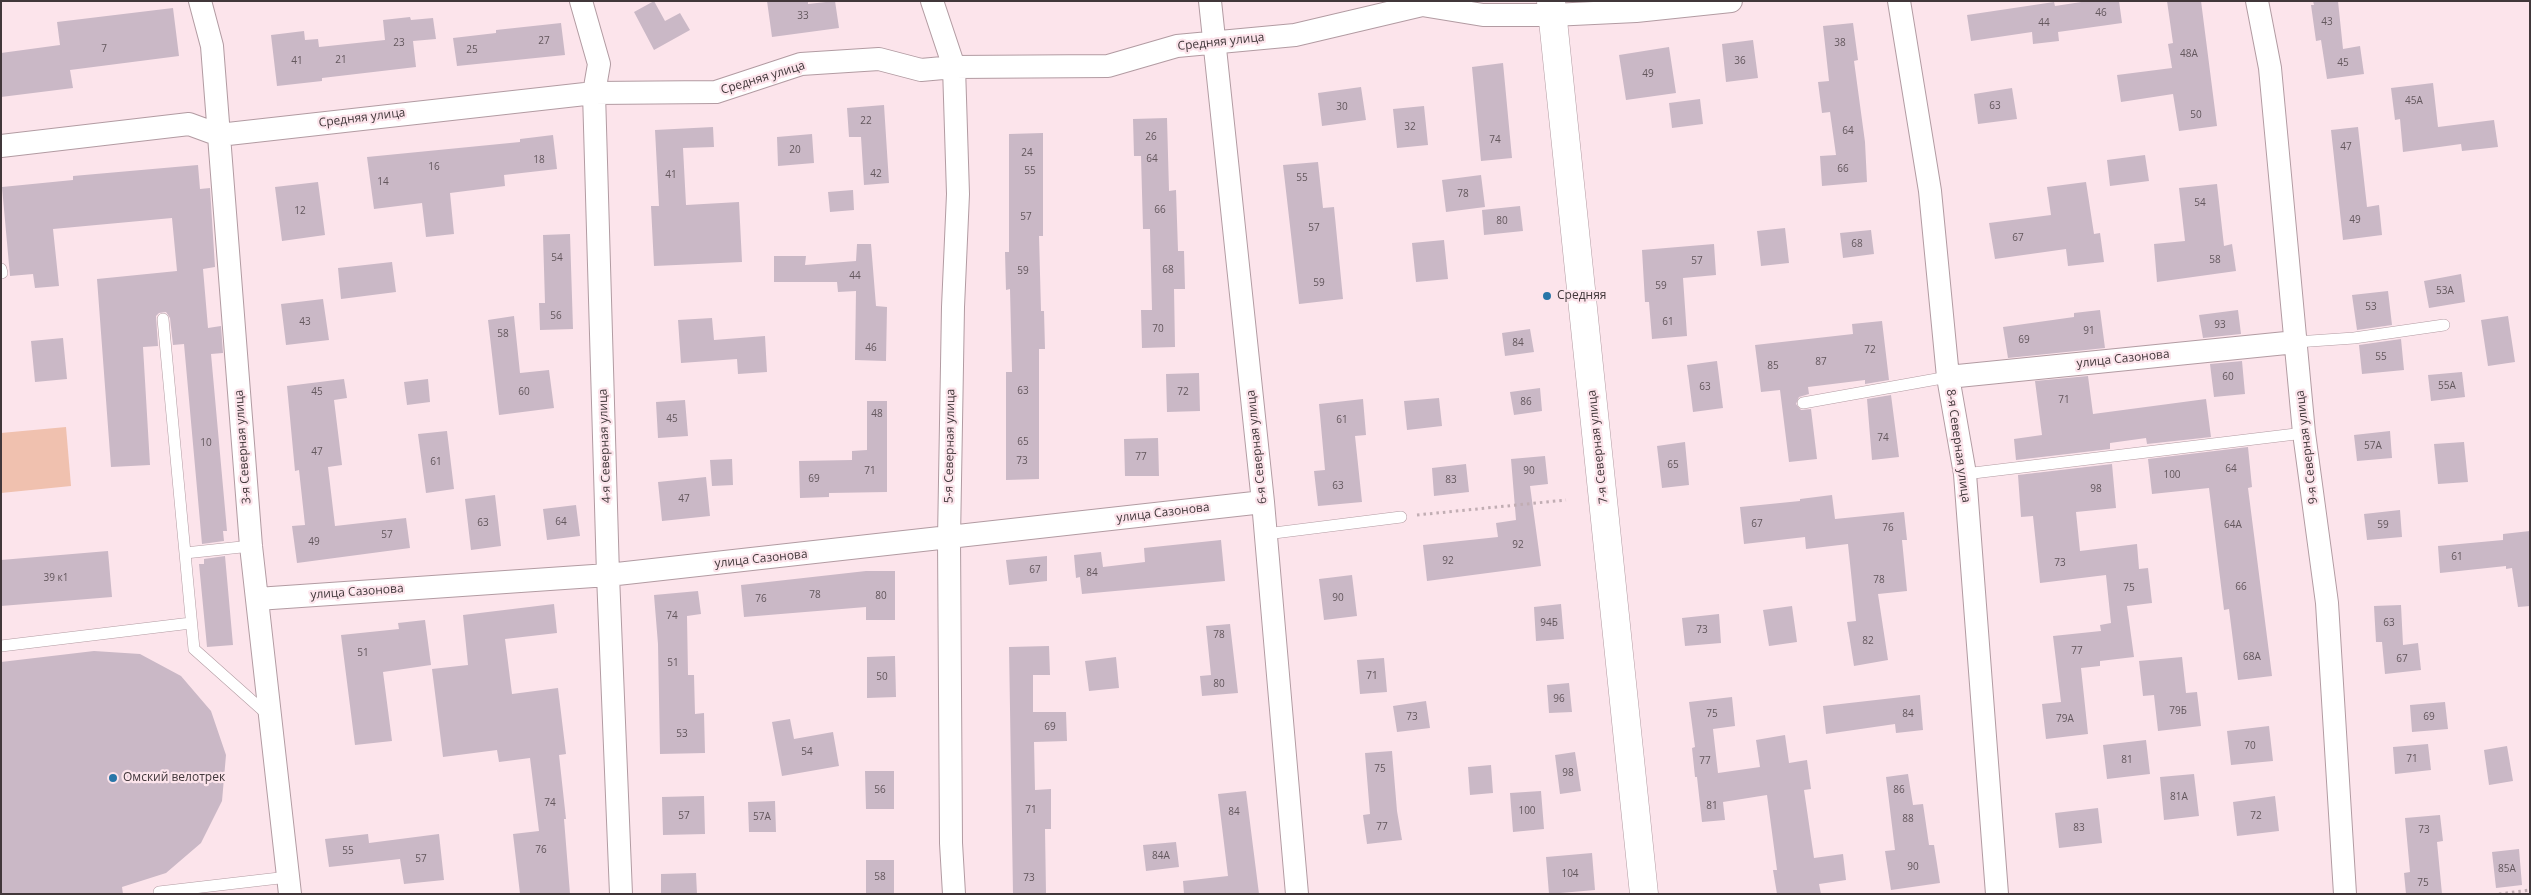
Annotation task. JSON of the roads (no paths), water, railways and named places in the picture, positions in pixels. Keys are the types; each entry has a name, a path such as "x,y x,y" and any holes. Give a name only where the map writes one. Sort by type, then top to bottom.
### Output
{"main road":[{"name":"7-я Северная улица","path":"1552,8 1644,894"}],"street":[{"name":"3-я Северная улица","path":"200,1 212,46 251,546 289,885"},
{"name":"4-я Северная улица","path":"581,1 600,64 594,93 608,575 621,894"},
{"name":"5-я Северная улица","path":"932,1 954,66 958,194 952,307 949,539 954,894"},
{"name":"6-я Северная улица","path":"1210,1 1263,502 1297,894"},
{"name":"Средняя улица","path":"1,146 189,124 219,135 594,93 716,92 801,64 879,59 921,70 954,66 1108,66 1177,46 1295,35 1422,5 1483,15 1552,8 1636,11 1731,1"},
{"name":"8-я Северная улица","path":"1899,1 1930,191 1948,377 1965,474 1997,894"},
{"name":"9-я Северная улица","path":"2257,1 2270,68 2304,433 2327,603 2345,894"},
{"name":"улица Сазонова","path":"1948,377 2296,342"},
{"name":"улица Сазонова","path":"257,599 608,575 949,539 1263,502"}],"lane":[{"path":"164,319 194,649 271,718"},
{"name":"улица Сазонова","path":"2296,342 2354,338 2444,326"},
{"name":"улица Сазонова","path":"1803,404 1948,377"},
{"path":"1965,474 2304,433"},
{"path":"1266,534 1401,517"},
{"path":"185,553 251,546"},
{"path":"1,646 192,623"},
{"path":"159,892 289,885"}],"place":[{"name":"Средняя","path":"1547,296"},
{"name":"Омский велотрек","path":"113,778"}]}
